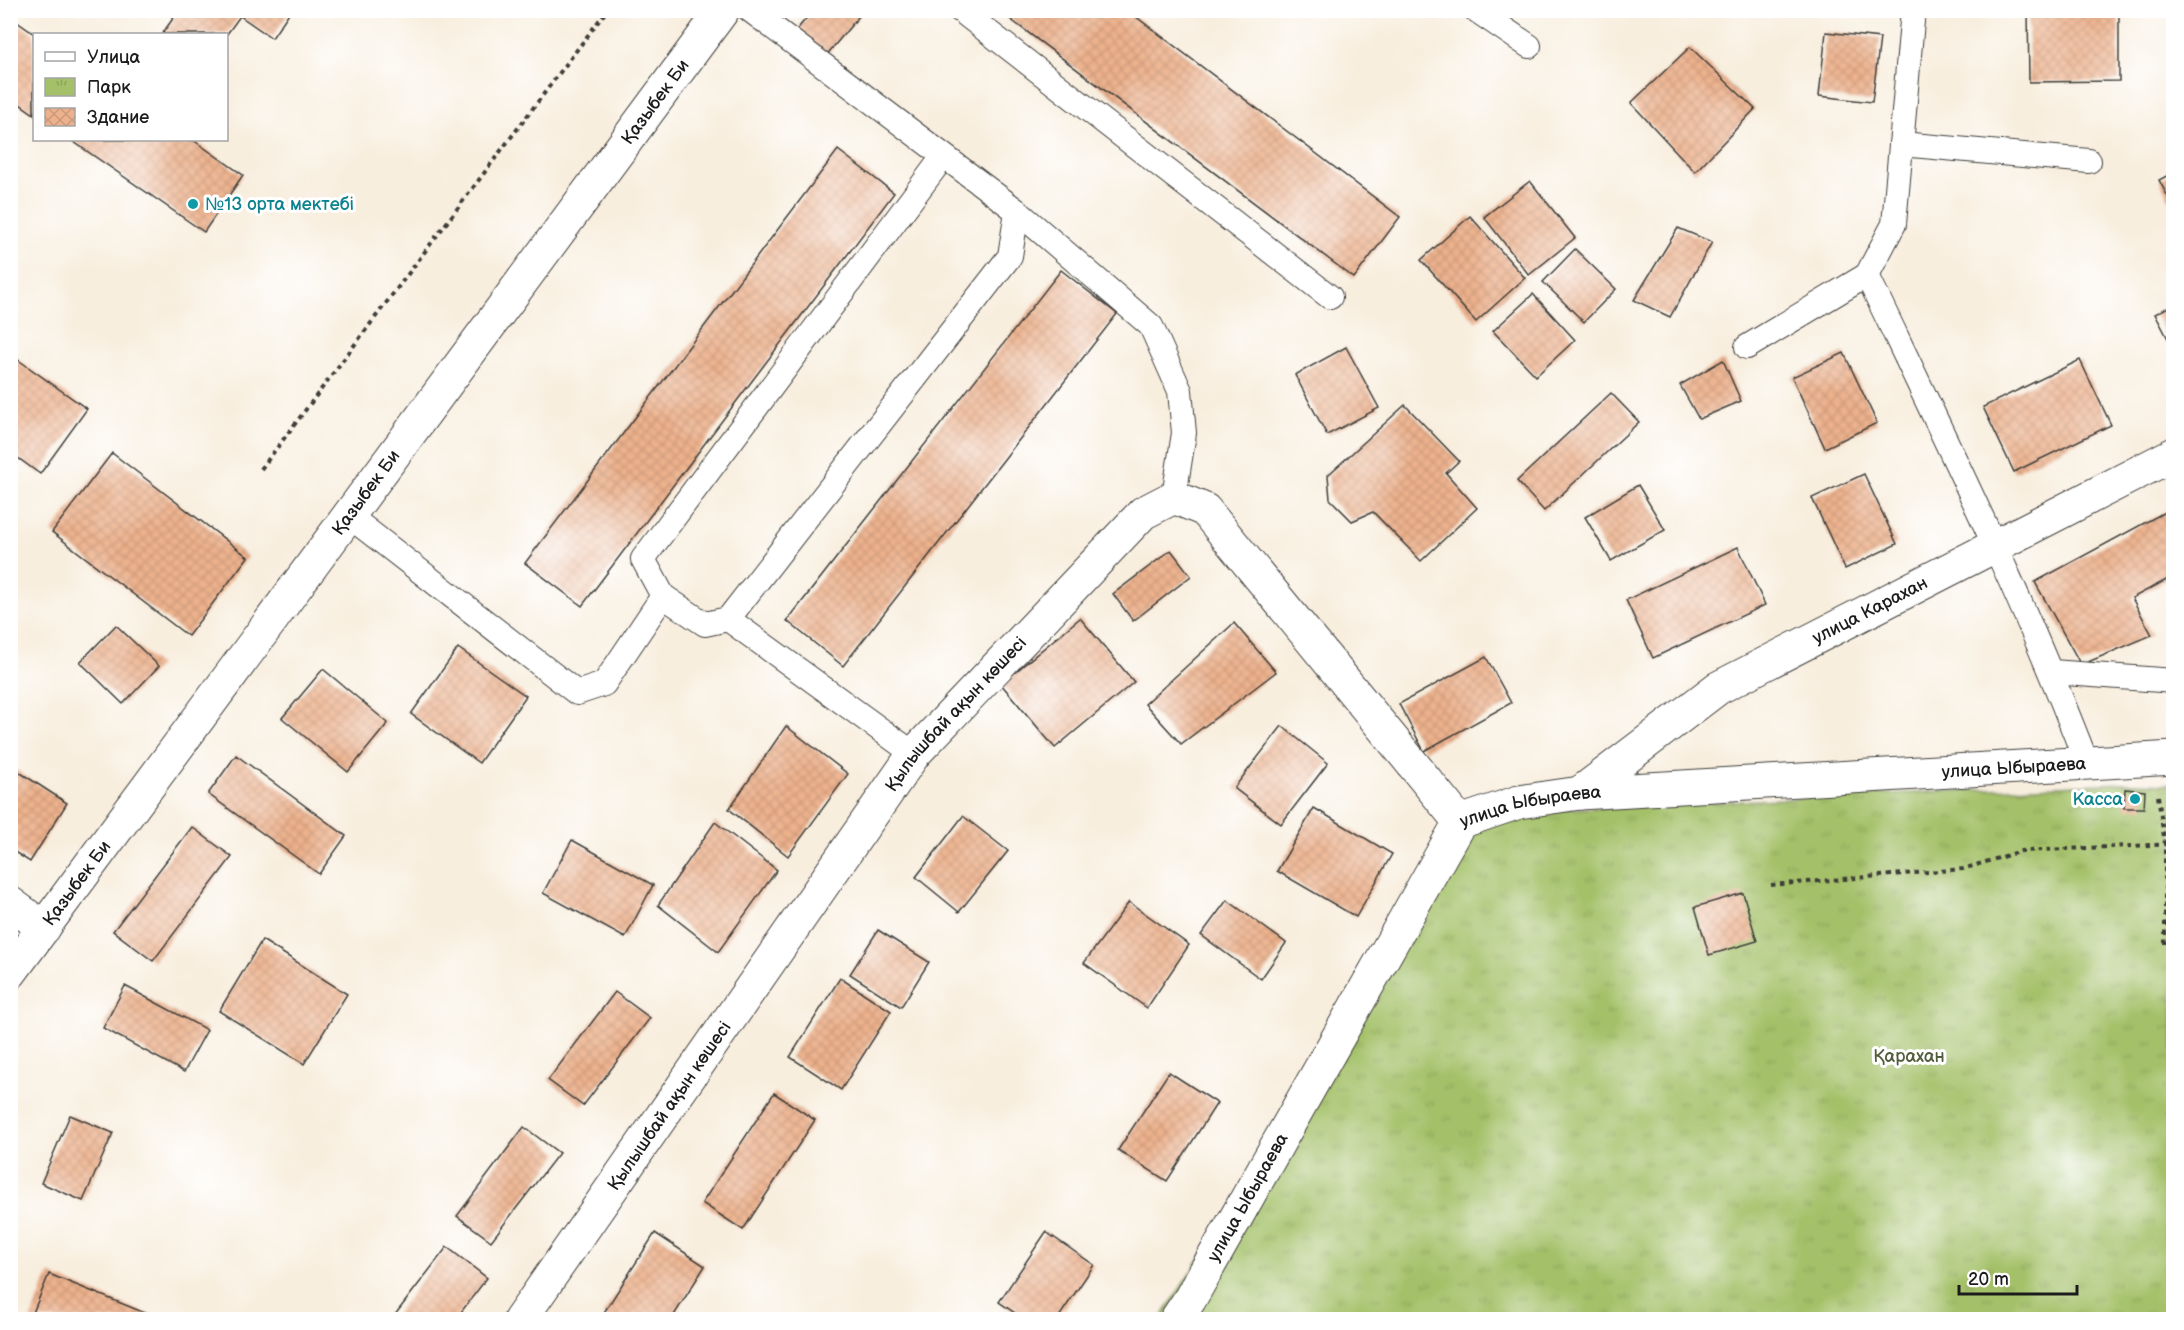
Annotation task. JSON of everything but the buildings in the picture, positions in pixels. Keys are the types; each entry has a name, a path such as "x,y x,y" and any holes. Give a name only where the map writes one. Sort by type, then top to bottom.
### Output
{"street":[{"name":"Қазыбек Би","path":"10,973 723,10"},
{"name":"улица Карахан","path":"1580,793 1718,688 2174,454"},
{"name":"Қылышбай ақын көшесі","path":"520,1320 914,754 1143,513 1174,497"},
{"path":"1174,497 1205,510 1460,822"},
{"name":"улица Ыбыраева","path":"1176,1320 1196,1289 1460,822 1520,802 1580,793 2174,758"},
{"path":"10,903 44,928"}],"lane":[{"path":"750,10 1017,211 1151,326 1180,391 1184,433 1174,497"},
{"path":"960,10 1330,297"},
{"path":"1476,10 1529,46"},
{"path":"1747,347 1867,275 1894,224 1914,10"},
{"path":"1901,144 2089,161"},
{"path":"943,157 643,560 663,596 705,624 728,619 1010,256 1017,211"},
{"path":"1867,275 2052,672 2087,764"},
{"path":"349,516 577,693 604,684 663,596"},
{"path":"728,619 914,754"},
{"path":"2052,672 2174,681"}],"path":[{"path":"261,469 607,10"},
{"path":"2157,791 2165,844 2165,944 2174,954"},
{"path":"1771,885 1963,869 2021,851 2174,844"}],"green space":[{"name":"Қарахан","path":"2122,783 2173,784 2173,1319 1160,1320 1487,813"}],"place":[{"name":"№13 орта мектебі","path":"193,204"},
{"name":"Касса","path":"2135,799"}]}
